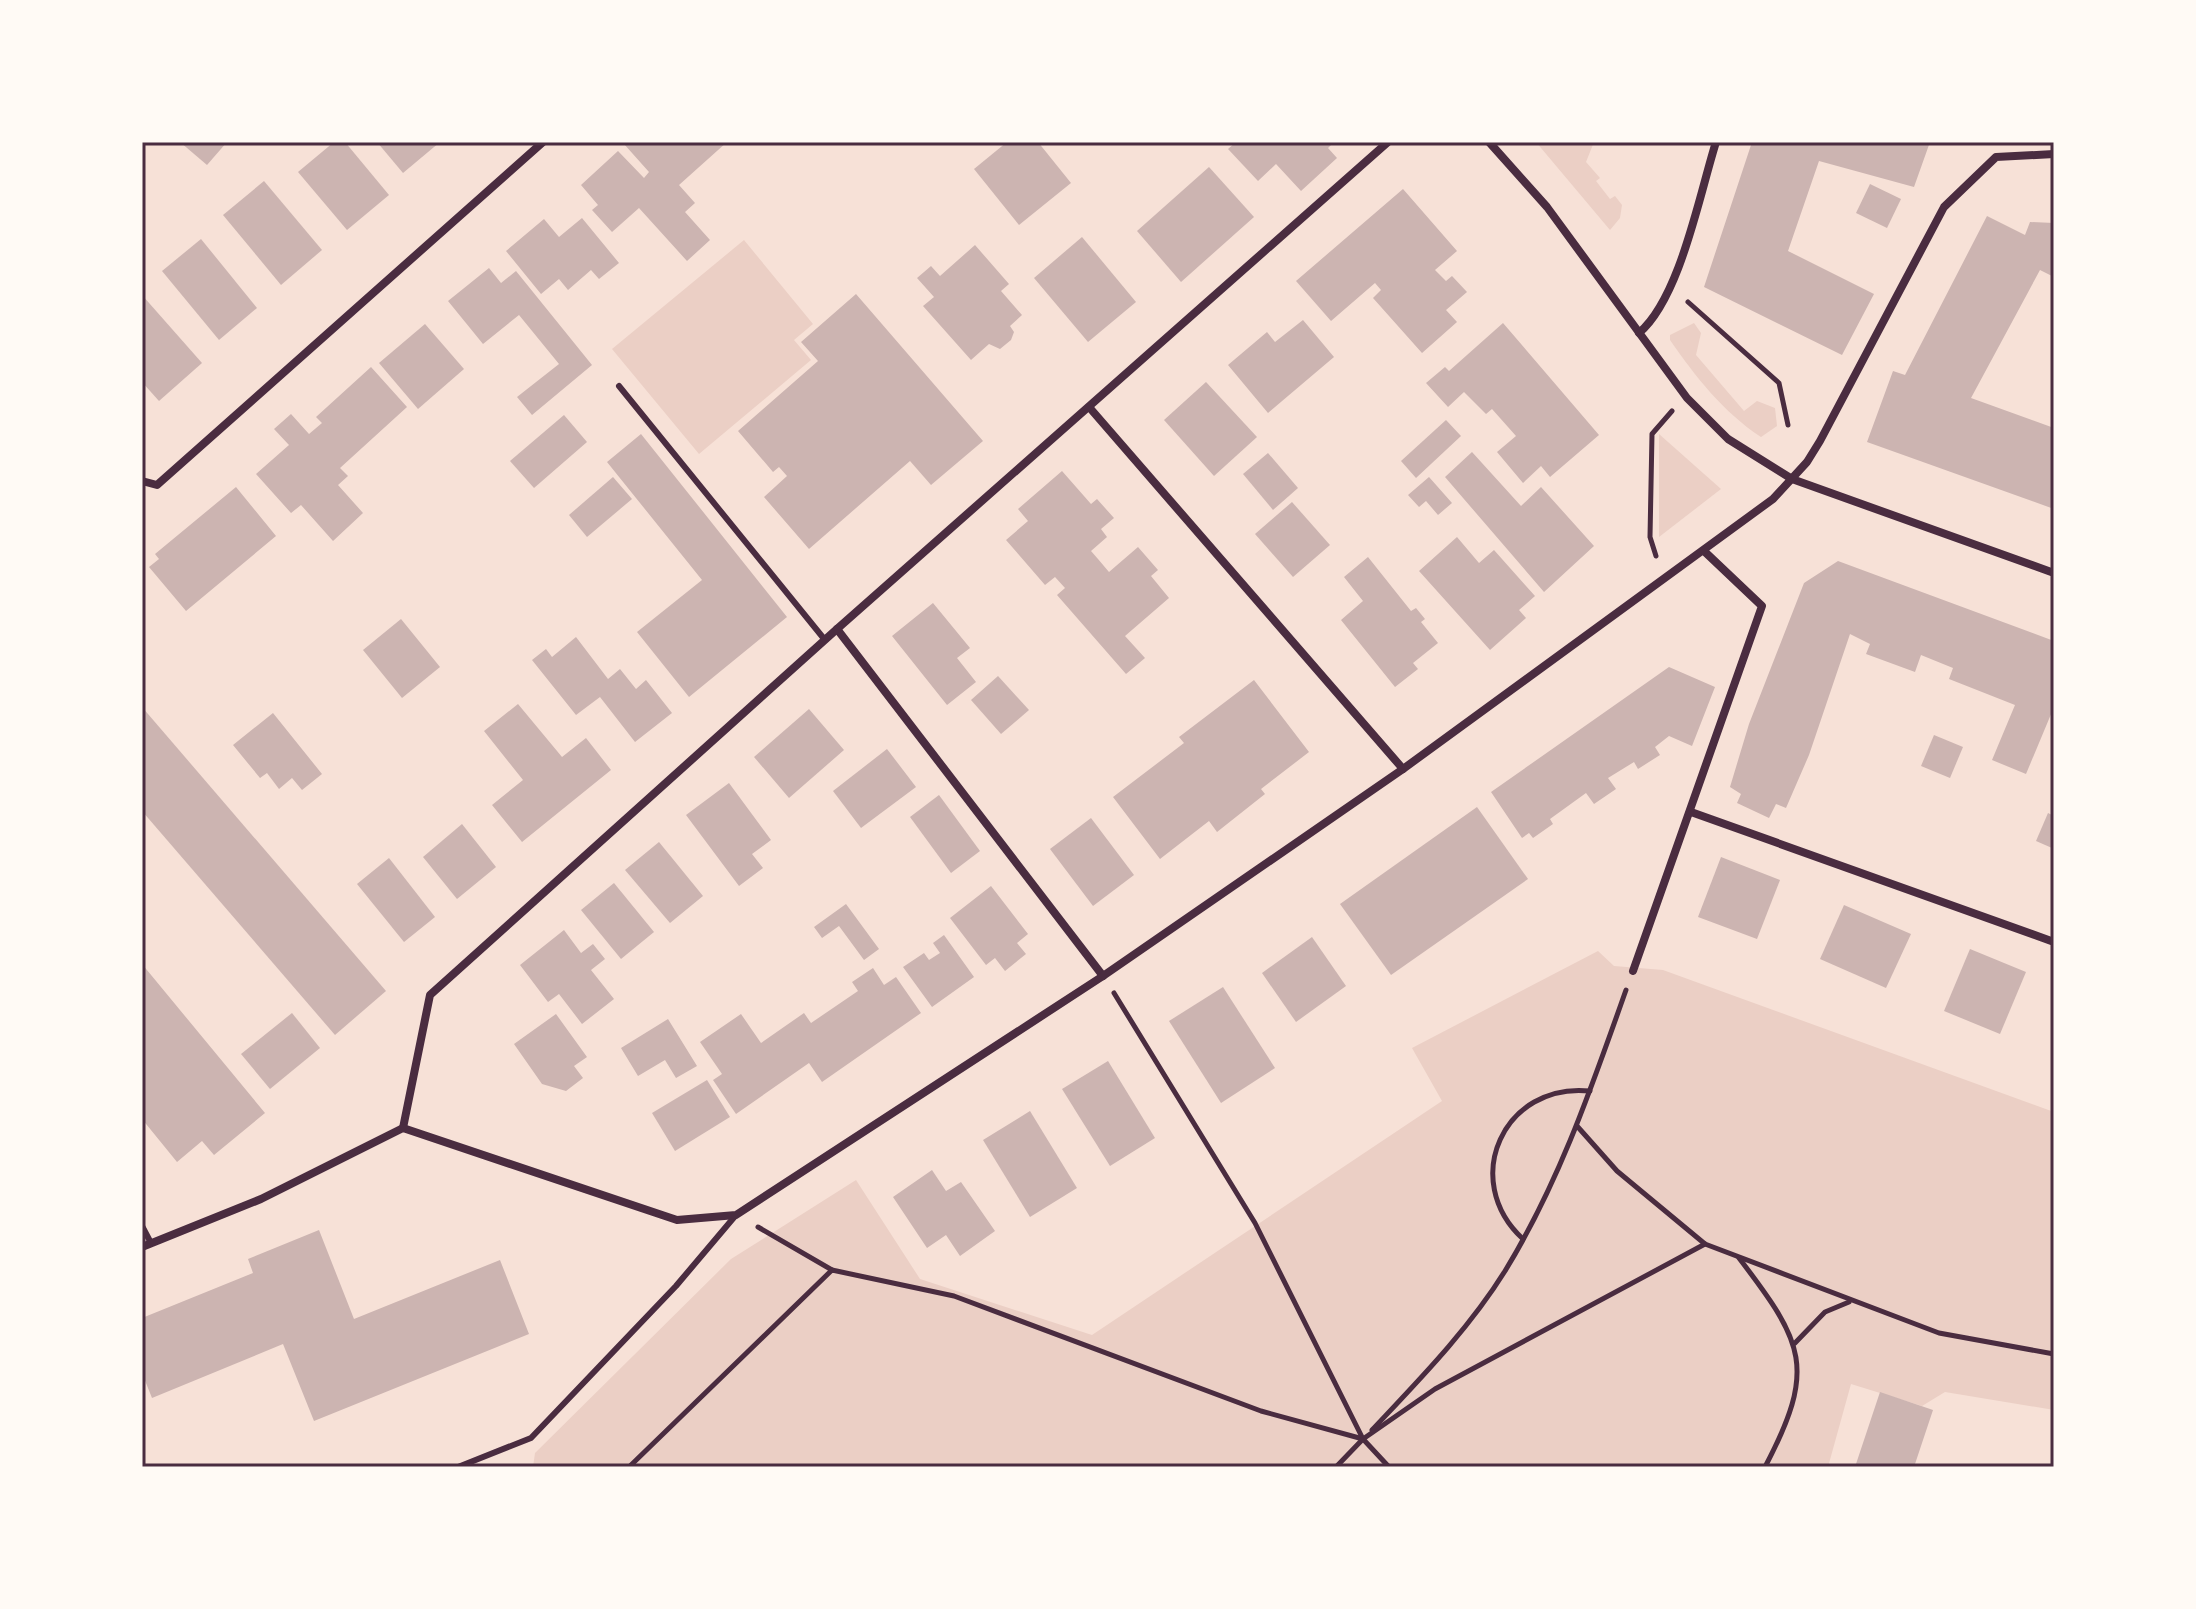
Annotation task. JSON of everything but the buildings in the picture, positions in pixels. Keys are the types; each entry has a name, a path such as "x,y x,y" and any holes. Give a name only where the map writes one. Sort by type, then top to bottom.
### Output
{"street":[{"path":"142,481 157,485 543,142"},
{"path":"403,1128 430,995 837,629 1388,142"},
{"path":"1489,142 1547,207 1687,398 1728,439 1792,479 2054,573"},
{"path":"1639,333 1655,320 1669,294 1716,142"},
{"path":"146,1245 261,1199 403,1128 677,1220 736,1215 1103,976 1403,769 1773,499 1820,441 1944,207 1996,157 2054,154"},
{"path":"1089,407 1403,769"},
{"path":"1633,971 1762,606 1704,551"},
{"path":"837,629 1103,976"},
{"path":"1691,812 2054,942"}],"lane":[{"path":"619,386 825,640"},
{"path":"458,1467 531,1438 676,1286 736,1215"},
{"path":"142,1226 146,1245"}],"path":[{"path":"1669,294 1705,313 1779,383 1788,425"},
{"path":"1666,579 1650,537 1652,434 1656,425 1687,398"},
{"path":"1336,1467 1426,1373 1478,1309 1523,1239 1577,1126 1633,971"},
{"path":"1103,976 1255,1223 1363,1439 1389,1467"},
{"path":"1523,1239 1507,1222 1496,1200 1493,1163 1500,1140 1513,1119 1531,1103 1554,1093 1590,1091"},
{"path":"1577,1126 1617,1171 1705,1244 1849,1302 1939,1333 2054,1354"},
{"path":"736,1215 832,1270 954,1296 1261,1411 1363,1439"},
{"path":"1363,1439 1435,1389 1705,1244"},
{"path":"1739,1258 1781,1313 1794,1344 1798,1385 1793,1405 1765,1467"},
{"path":"629,1467 832,1270"},
{"path":"1794,1344 1825,1312 1849,1302"}],"shaded area":[{"path":"1536,142 1594,142 1586,162 1600,178 1596,181 1610,199 1615,196 1622,205 1620,218 1610,230"},
{"path":"744,240 813,324 794,340 811,360 699,454 612,349"},
{"path":"1694,323 1701,333 1696,355 1744,411 1757,401 1775,408 1777,426 1761,437 1722,405 1700,380 1670,340 1670,335"},
{"path":"1659,434 1721,489 1659,537"},
{"path":"1598,951 1614,966 1663,970 2054,1112 2054,1410 1945,1392 1922,1406 1851,1384 1828,1467 533,1467 535,1453 731,1259 856,1180 920,1279 1092,1335 1442,1101 1412,1048"}]}
